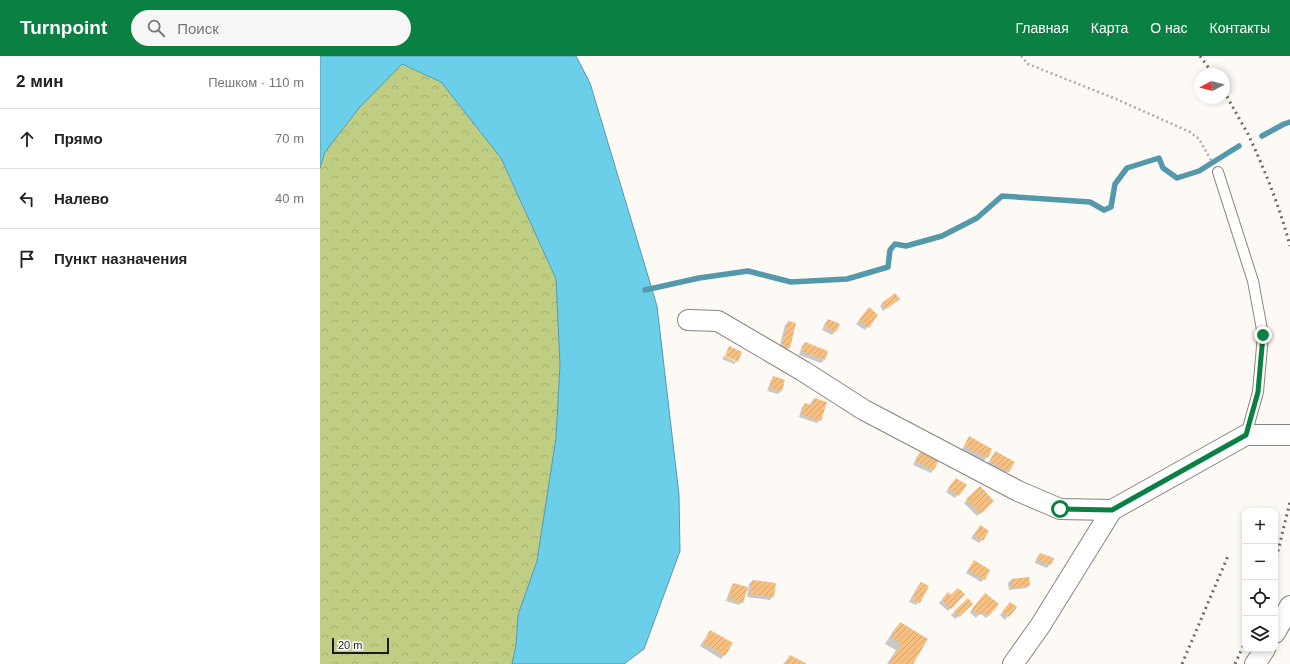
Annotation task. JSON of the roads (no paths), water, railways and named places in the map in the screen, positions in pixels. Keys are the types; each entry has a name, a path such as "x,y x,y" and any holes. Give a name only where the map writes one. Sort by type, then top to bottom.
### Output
{"street":[{"path":"688,320 718,321 803,371 864,410 1018,491 1060,509 1112,510"},
{"path":"1013,664 1040,626 1112,510 1246,435 1290,435"},
{"path":"1278,627 1290,606"},
{"path":"1255,664 1263,652"}],"lane":[{"path":"1218,172 1252,281 1263,335 1258,392 1246,435"}],"water":[{"path":"320,56 576,56 590,83 657,306 679,495 680,551 644,649 624,664 512,664 516,645 518,615 537,561 556,438 560,365 556,279 501,158 441,82 402,64 359,108 325,152 320,168"}],"waterway":[{"path":"1262,136 1290,122"},
{"path":"645,290 699,278 748,271 791,282 847,279 888,267 890,250 895,244 906,246 942,236 977,218 1002,196 1090,202 1104,210 1111,207 1115,184 1127,168 1159,158 1163,168 1177,178 1199,171 1239,146"}],"railway":[{"path":"1200,56 1209,68"},
{"path":"1230,102 1248,134 1272,189 1290,246"},
{"path":"1278,551 1290,502"},
{"path":"1182,664 1228,556"},
{"path":"1235,664 1242,649"}]}
